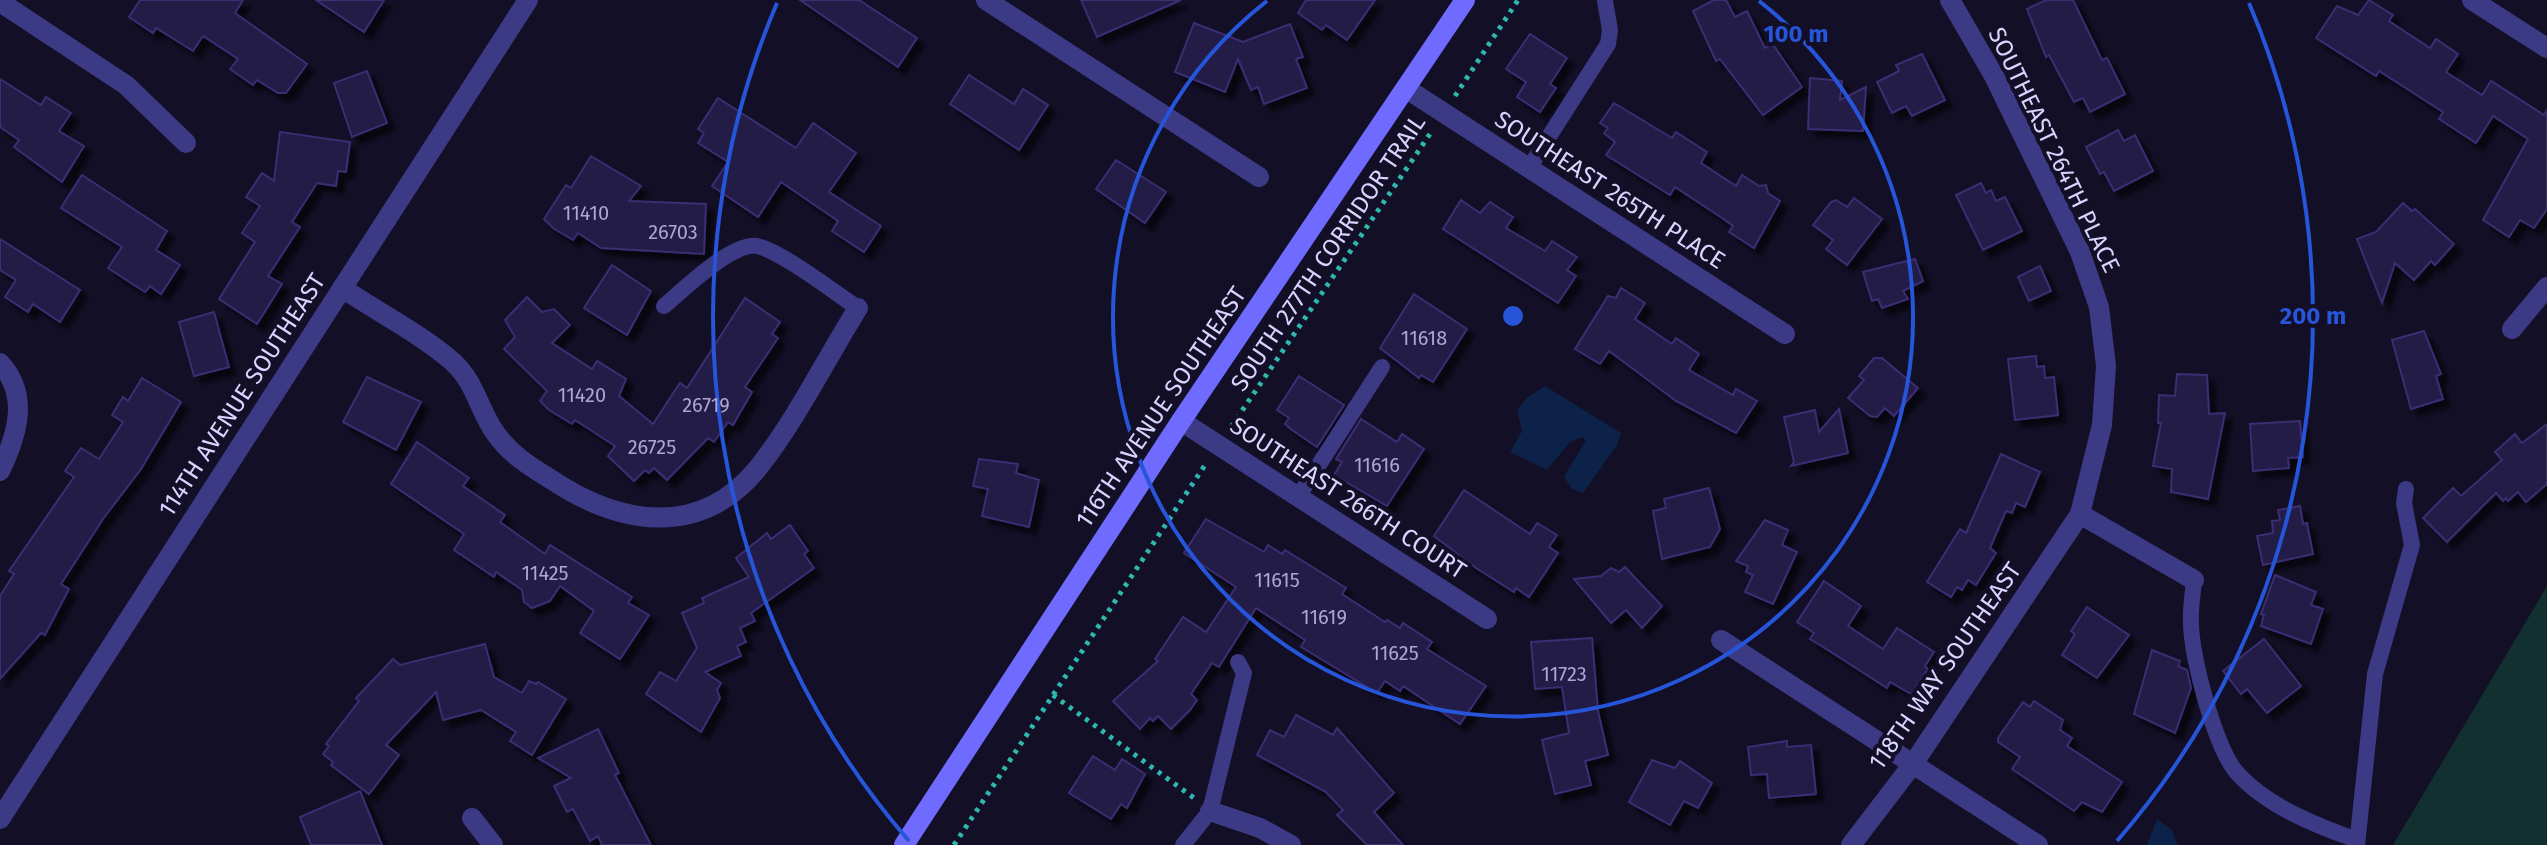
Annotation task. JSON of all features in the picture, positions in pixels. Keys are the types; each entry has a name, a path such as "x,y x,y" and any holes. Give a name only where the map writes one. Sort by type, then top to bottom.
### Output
{"main road":[{"name":"116TH AVENUE SOUTHEAST","path":"904,845 1181,421 1465,0"}],"street":[{"name":"114TH AVENUE SOUTHEAST","path":"0,819 528,0"},
{"path":"986,0 1259,177"},
{"name":"SOUTHEAST 264TH PLACE","path":"1950,0 1994,76 2080,252 2099,307 2106,366 2102,425 2080,514"},
{"path":"2472,0 2547,48"},
{"path":"0,2 126,85 186,143"},
{"name":"SOUTHEAST 265TH PLACE","path":"1407,89 1785,334"},
{"path":"2512,329 2547,287"},
{"path":"342,288 451,360 478,394 494,433 517,458 600,509 638,519 668,519 699,510 733,492 757,468 858,308"},
{"path":"0,363 17,392 18,418 15,440 0,471"},
{"name":"SOUTHEAST 266TH COURT","path":"1181,421 1487,619"},
{"path":"2080,514 2194,580"},
{"name":"118TH WAY SOUTHEAST","path":"1851,845 1913,764 2080,514"},
{"path":"1721,640 2038,845"},
{"path":"1210,811 1260,828 1291,845"},
{"path":"472,818 493,845"}],"lane":[{"path":"1529,168 1608,44 1610,30 1605,1"},
{"path":"664,306 740,248 757,246 858,308"},
{"path":"1298,497 1382,367"},
{"path":"2194,580 2190,625 2223,755 2239,776 2263,794 2317,826 2357,843 2375,674 2412,545 2404,503 2406,489"},
{"path":"1183,845 1210,811 1244,673 1238,662"}],"path":[{"name":"SOUTH 277TH CORRIDOR TRAIL","path":"954,845 1218,445 1518,0"},
{"path":"1053,695 1210,811"}],"green space":[{"path":"2547,586 2547,845 2393,845"}],"water":[{"path":"1545,386 1621,433 1617,445 1583,493 1572,489 1564,477 1586,440 1582,437 1570,442 1547,470 1510,452 1522,431 1517,410 1528,397"},
{"path":"2157,819 2172,830 2178,845 2147,845"}],"building":[{"path":"140,0 243,0 235,13 307,64 286,93 278,93 257,80 253,85 230,69 238,59 203,36 193,51 156,28 153,33 129,17"},
{"path":"316,0 384,0 364,32"},
{"path":"800,0 859,0 917,38 898,67"},
{"path":"1081,0 1181,0 1097,37"},
{"path":"1306,0 1375,0 1347,40 1326,25 1322,30 1298,13"},
{"path":"1714,0 1726,0 1735,17 1747,11 1765,48 1772,43 1802,87 1763,115 1720,59 1716,61 1693,11"},
{"path":"2046,0 2073,0 2102,60 2107,58 2125,94 2090,112 2083,98 2074,102 2049,55 2046,57 2027,9"},
{"path":"2369,0 2393,15 2389,21 2430,48 2436,39 2458,54 2446,72 2482,95 2491,81 2544,115 2547,110 2547,209 2534,228 2520,220 2509,237 2483,220 2528,139 2493,116 2476,143 2439,119 2443,112 2379,71 2376,76 2316,38 2337,6 2358,15"},
{"path":"1194,23 1243,42 1290,24 1303,57 1296,59 1307,88 1264,104 1258,87 1251,90 1238,59 1225,92 1175,72"},
{"path":"1530,34 1567,58 1550,84 1556,88 1540,112 1517,97 1526,82 1506,69"},
{"path":"1922,54 1945,100 1912,116 1906,106 1892,113 1877,82 1899,71 1896,65"},
{"path":"367,71 387,123 352,137 334,83"},
{"path":"969,75 1014,104 1023,89 1048,105 1019,150 950,104"},
{"path":"1810,78 1842,81 1840,100 1866,87 1863,131 1808,129"},
{"path":"0,79 41,105 46,97 71,113 59,131 84,146 62,182 14,147 19,140 0,127"},
{"path":"718,98 796,148 813,123 856,153 829,192 881,226 864,252 832,231 838,221 781,182 758,217 712,186 728,162 698,143 704,133 698,129"},
{"path":"1614,103 1672,138 1676,132 1707,152 1701,163 1736,186 1742,175 1759,186 1766,185 1768,193 1780,201 1754,248 1729,232 1733,226 1675,187 1670,195 1606,155 1615,142 1604,133 1608,128 1600,123"},
{"path":"2118,130 2124,141 2135,135 2153,171 2114,191 2104,172 2100,174 2086,147"},
{"path":"280,132 350,142 346,172 338,171 336,186 317,183 292,222 300,227 268,276 282,284 257,324 219,299 255,242 242,233 260,206 246,197 262,173 274,181"},
{"path":"591,156 641,186 629,201 706,204 704,254 601,248 578,233 573,240 553,228 544,219 566,185 571,188"},
{"path":"1116,160 1166,192 1145,223 1096,189"},
{"path":"82,175 167,231 156,250 180,265 161,294 150,286 145,292 108,268 122,247 61,208"},
{"path":"1981,183 1986,193 1991,190 1996,201 2005,197 2022,231 1983,250 1956,195"},
{"path":"1854,198 1882,219 1847,265 1826,249 1833,240 1813,225 1831,202 1836,200 1847,207"},
{"path":"1461,200 1480,213 1490,202 1513,217 1506,228 1545,251 1552,241 1577,257 1567,270 1576,276 1558,303 1443,229"},
{"path":"2403,203 2412,211 2415,209 2454,244 2435,265 2431,261 2414,280 2395,263 2382,303 2357,239 2376,232"},
{"path":"0,239 80,290 60,322 33,304 28,312 5,297 16,280 0,270"},
{"path":"1915,259 1923,281 1903,291 1908,299 1882,308 1878,299 1872,301 1863,272"},
{"path":"612,265 651,291 627,335 584,308"},
{"path":"2040,266 2051,291 2029,301 2018,277"},
{"path":"1621,288 1645,303 1635,319 1672,344 1676,338 1699,354 1689,370 1733,395 1736,389 1757,401 1736,433 1676,401 1609,351 1600,364 1575,349 1608,296 1616,298"},
{"path":"1414,294 1467,329 1433,382 1421,375 1419,378 1380,348"},
{"path":"527,297 542,312 554,309 570,325 552,343 592,369 597,361 626,379 619,396 653,424 680,383 687,388 745,298 780,322 772,334 778,338 745,387 752,392 733,425 728,422 714,442 708,438 667,480 654,468 649,473 645,470 634,481 608,456 615,446 575,420 572,424 549,410 540,401 547,391 504,349 515,337 505,320"},
{"path":"214,312 229,367 194,376 179,322"},
{"path":"2424,331 2441,374 2436,376 2443,399 2411,409 2392,340"},
{"path":"2036,356 2037,367 2044,366 2045,378 2054,377 2058,415 2015,420 2008,359"},
{"path":"1874,358 1882,358 1918,388 1894,416 1885,408 1877,417 1870,416 1848,398 1864,380 1859,376"},
{"path":"2177,374 2207,375 2209,414 2225,413 2208,499 2171,492 2172,469 2153,466 2161,423 2158,423 2159,395 2175,396"},
{"path":"1299,376 1344,405 1317,447 1285,424 1289,418 1277,410"},
{"path":"367,377 421,402 396,450 343,422"},
{"path":"142,378 181,402 141,469 103,519 61,584 69,589 45,635 41,633 0,679 0,596 14,574 9,571 74,477 65,471 81,448 99,459 123,422 112,415 123,397 128,401"},
{"path":"1839,409 1848,453 1791,466 1794,462 1784,417 1815,410 1819,432"},
{"path":"1361,419 1397,442 1402,434 1424,449 1387,506 1334,475 1342,462 1336,459"},
{"path":"2300,421 2303,457 2288,458 2289,468 2253,471 2250,424"},
{"path":"2547,424 2547,484 2526,502 2518,492 2508,501 2506,498 2503,501 2496,493 2447,542 2423,518 2453,488 2461,496 2502,460 2495,452 2515,434 2522,443"},
{"path":"417,442 469,478 463,486 505,515 500,522 545,554 550,545 632,597 628,603 649,615 620,659 580,633 594,611 560,586 550,601 532,608 524,602 522,590 496,572 494,577 454,550 464,534 391,484"},
{"path":"2001,454 2040,472 2025,507 2016,503 2012,513 2006,511 1990,548 1996,553 1976,585 1968,580 1962,590 1957,587 1951,597 1927,582 1960,529 1966,533"},
{"path":"979,459 1018,464 1016,473 1039,480 1029,527 982,516 988,489 973,486"},
{"path":"1709,488 1720,529 1710,547 1662,559 1653,511 1666,508 1664,499"},
{"path":"1464,490 1530,534 1537,523 1557,535 1549,547 1558,553 1529,597 1516,588 1514,592 1476,568 1434,536"},
{"path":"2300,506 2313,554 2263,565 2257,536 2273,533 2272,521 2280,520 2278,510"},
{"path":"1206,519 1264,552 1268,545 1282,554 1285,550 1346,588 1342,594 1385,622 1387,620 1400,628 1403,623 1432,642 1427,649 1486,686 1460,724 1403,686 1400,691 1385,681 1377,693 1301,647 1305,640 1256,608 1219,667 1212,663 1191,694 1197,700 1190,710 1171,729 1158,716 1153,721 1150,718 1140,729 1113,701 1158,661 1155,659 1183,617 1206,632 1236,587 1184,553"},
{"path":"1765,520 1788,530 1782,545 1797,552 1773,604 1745,592 1753,575 1746,572 1748,566 1736,561"},
{"path":"790,525 808,551 804,554 814,568 751,613 755,621 740,628 746,642 737,646 741,656 705,672 721,683 717,690 720,698 701,732 646,694 660,672 676,681 697,648 682,613 704,603 702,598 749,577 736,558 767,533 771,539"},
{"path":"1625,567 1662,606 1642,628 1626,610 1611,623 1574,579 1601,576 1611,568 1619,572"},
{"path":"2275,575 2316,592 2311,605 2323,609 2311,644 2261,626 2264,615 2261,614"},
{"path":"1824,581 1861,606 1848,626 1883,649 1897,628 1934,652 1925,666 1928,669 1911,694 1890,682 1887,688 1810,639 1814,633 1797,622"},
{"path":"2087,607 2129,635 2097,678 2062,655 2075,634 2071,631"},
{"path":"1592,638 1598,711 1608,755 1585,761 1591,785 1555,794 1542,740 1569,733 1562,687 1535,689 1531,642"},
{"path":"2264,639 2301,686 2267,713 2247,689 2241,694 2223,671"},
{"path":"485,644 494,677 522,693 529,681 538,682 566,699 532,755 510,741 516,732 481,710 443,720 436,692 386,745 399,755 369,794 331,765 333,762 323,754 329,746 326,744 359,701 356,698 393,659 400,665"},
{"path":"2152,650 2180,661 2178,666 2187,670 2191,688 2175,733 2134,714"},
{"path":"2034,701 2063,720 2060,730 2072,738 2067,746 2122,782 2102,812 2082,802 2074,811 2012,769 2020,757 1998,742 1998,738 2023,702 2030,707"},
{"path":"1296,715 1333,735 1337,728 1394,793 1374,812 1403,845 1367,845 1337,815 1343,810 1326,792 1257,755 1270,730 1284,737"},
{"path":"598,729 619,773 615,775 651,845 602,845 598,836 590,841 573,809 567,812 554,786 571,778 538,758"},
{"path":"1787,741 1787,747 1811,745 1816,794 1769,798 1767,774 1751,775 1748,747"},
{"path":"1093,756 1115,770 1122,759 1145,774 1127,808 1121,804 1111,819 1069,793"},
{"path":"1652,760 1675,768 1680,761 1712,783 1698,808 1684,801 1670,825 1629,802"},
{"path":"360,791 382,845 311,845 300,817"}]}
